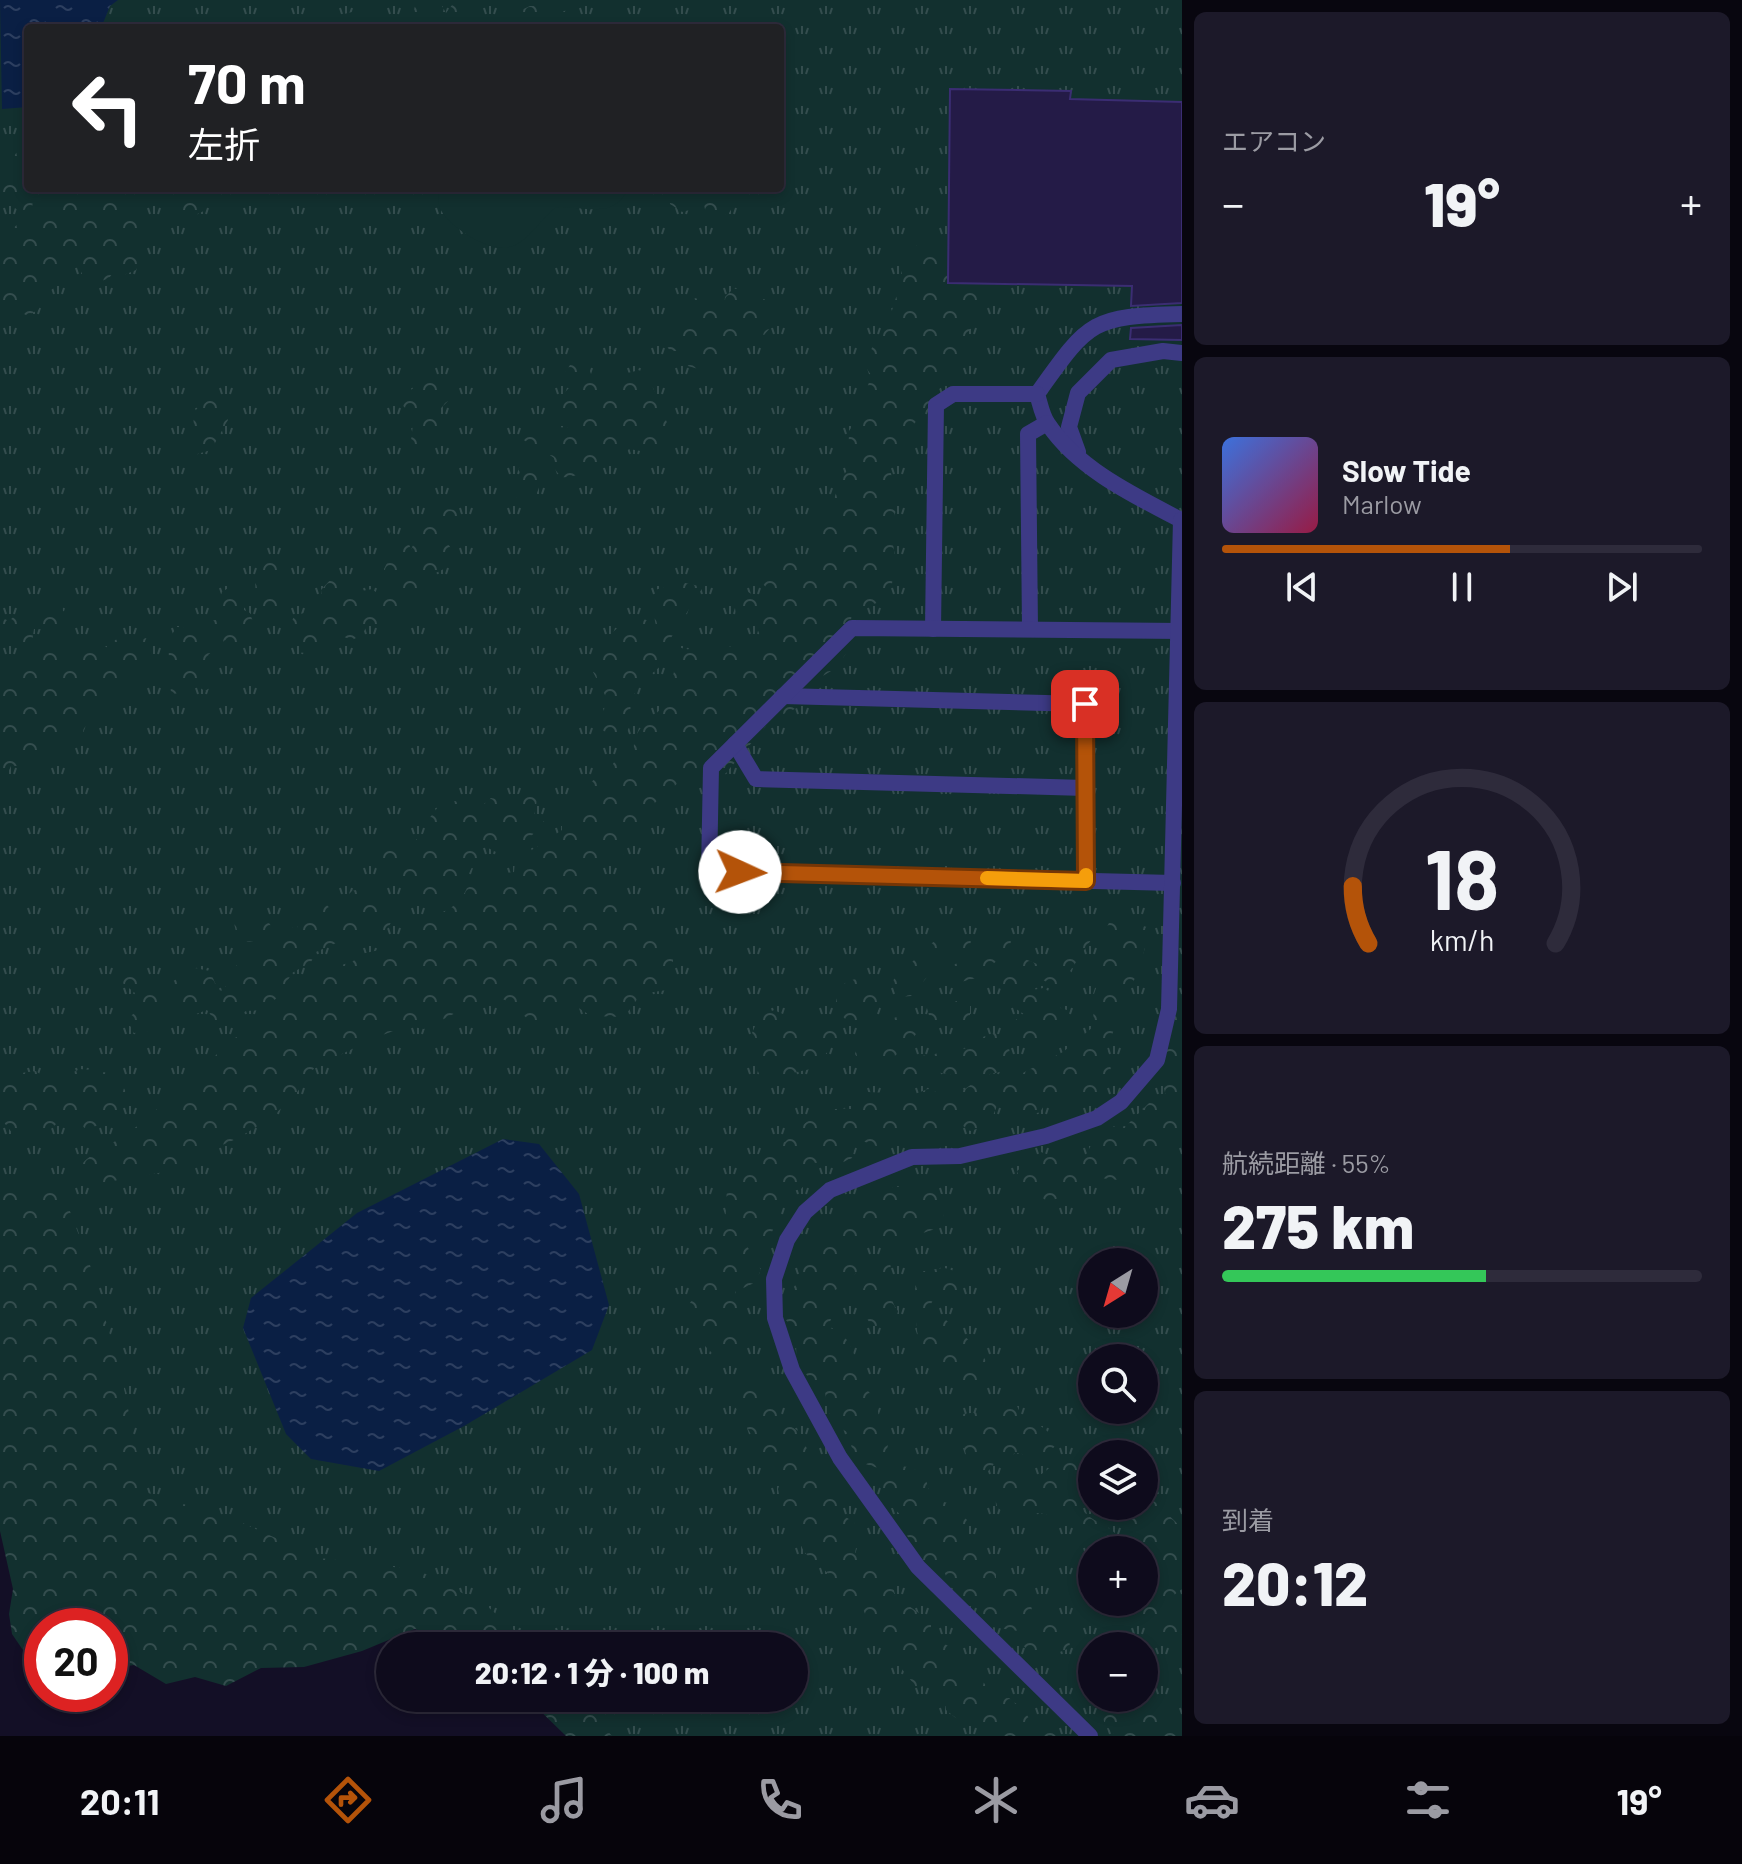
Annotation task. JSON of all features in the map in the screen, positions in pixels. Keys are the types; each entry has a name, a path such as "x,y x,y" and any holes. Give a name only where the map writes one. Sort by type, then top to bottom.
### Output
{"lane":[{"path":"1037,394 1072,345 1100,321 1131,315 1182,314"},
{"path":"1079,458 1069,427 1078,393 1111,360 1163,351 1182,353"},
{"path":"933,629 936,405 953,394 1037,394"},
{"path":"1037,394 1047,423 1079,458 1129,493 1181,519 1169,1009 1157,1060 1121,1102 1097,1118 1046,1136 960,1156 912,1157 830,1190 799,1221 787,1240 774,1279 775,1318 792,1370 840,1458 918,1567 1090,1736"},
{"path":"1030,629 1028,434 1047,423"},
{"path":"1173,883 709,871 711,768 852,628 1180,631"},
{"path":"783,696 1085,704 1086,881"},
{"path":"735,744 756,779 1085,788"}],"green space":[{"path":"0,0 1182,0 1182,1736 593,1736 575,1712 808,1712 808,1632 477,1632 430,1597 128,1623 128,1608 91,1608 0,1396"},
{"path":"427,0 441,4 446,13 455,1 471,2 477,17 487,15 494,19 495,24 412,24 415,6"},
{"path":"530,6 545,6 555,15 569,9 582,24 507,24 513,14"},
{"path":"352,12 364,24 326,24 332,17"},
{"path":"24,146 24,192 34,194 32,208 19,211 0,197 0,163 8,165"},
{"path":"81,192 123,192 124,203 146,214 145,229 138,239 142,259 136,270 124,275 117,268 109,278 97,283 83,276 78,265 63,274 60,284 42,296 39,309 28,316 18,311 12,296 4,307 0,307 0,239 18,224 39,224 48,207 78,199"},
{"path":"181,192 207,192 206,210 193,216 182,212 178,202"},
{"path":"439,192 626,192 615,205 606,208 555,208 524,239 504,248 484,244 455,226 440,209"},
{"path":"669,192 737,192 738,198 729,213 715,220 706,214 703,200 697,208 682,212 670,204"},
{"path":"934,240 967,274 989,291 991,302 960,343 970,359 930,398 928,408 898,442 890,468 897,505 891,531 895,557 892,584 882,601 852,612 847,652 836,668 813,682 797,708 772,719 725,774 693,770 650,807 622,857 582,870 609,887 625,918 673,947 673,989 641,994 624,1017 591,1016 571,1003 557,1020 534,1024 505,1000 489,996 424,1029 407,1026 315,1067 293,1098 268,1120 236,1139 159,1173 90,1185 75,1173 92,1155 194,1085 216,1055 233,1039 259,1032 264,1020 304,994 309,980 326,967 351,963 361,954 379,950 410,934 417,921 453,906 467,888 479,882 492,885 500,874 514,872 515,861 562,830 566,816 587,801 587,787 598,775 613,773 612,765 623,751 634,750 636,735 666,701 674,672 668,660 646,679 635,694 630,711 632,721 624,738 601,730 606,697 593,672 611,634 625,623 638,616 656,625 655,590 681,582 703,587 669,641 676,646 687,649 717,646 763,648 756,626 736,615 734,601 748,592 763,601 782,601 758,580 777,560 822,554 814,534 848,470 849,431 859,416 871,375 865,366 876,337 886,330 902,278 902,262 921,241"},
{"path":"746,288 749,305 764,299 775,308 771,327 764,335 748,333 739,343 729,344 722,366 712,373 688,366 684,351 670,351 660,335 666,323 675,324 694,298 709,300 723,321 725,297 733,289"},
{"path":"572,362 587,363 591,374 639,370 654,389 670,429 666,444 652,453 629,449 623,456 606,454 586,471 567,477 561,477 553,467 554,458 547,453 540,458 542,478 530,508 515,504 523,478 518,469 525,462 521,453 527,442 522,439 535,426 576,428 562,410 564,393 570,387 564,374"},
{"path":"425,378 435,379 450,399 439,410 442,416 440,421 421,451 410,449 414,416 402,405 404,396"},
{"path":"214,396 228,403 228,420 211,450 194,455 185,441 188,426 194,428 193,412"},
{"path":"433,508 457,510 460,528 448,544 455,554 446,568 427,577 425,595 418,607 407,612 385,631 369,622 362,635 352,640 339,635 334,641 317,644 310,654 299,652 299,637 290,626 294,616 304,613 318,617 332,608 322,599 321,590 332,578 346,581 351,593 372,589 382,597 390,589 384,569 389,559 382,550 390,532 407,540 411,549"},
{"path":"268,561 284,562 282,604 268,613 256,601 255,578"},
{"path":"233,585 244,589 244,610 250,613 255,628 242,647 225,640 208,655 219,666 220,682 205,691 192,683 183,693 171,694 168,640 177,627 204,628 210,621 221,619 218,605 222,592"},
{"path":"48,595 62,600 63,611 76,615 73,630 34,629 32,642 20,649 4,643 0,647 0,617 9,621 23,608 36,613"},
{"path":"57,638 68,652 86,652 100,643 108,648 115,640 125,638 131,644 146,638 153,650 141,675 106,704 93,706 82,736 62,739 49,757 32,756 31,766 11,766 0,790 0,672 7,661 18,662 24,655 40,656 44,643"},
{"path":"522,792 538,795 534,816 546,823 516,849 496,852 484,846 466,878 440,901 414,890 416,876 395,881 377,870 374,855 390,839 411,844 429,829 428,820 438,807 455,801 477,810 491,798 507,801"},
{"path":"371,886 389,899 395,916 384,934 362,943 345,939 316,952 311,962 292,973 278,997 262,1010 246,1011 220,1027 207,1010 185,1018 169,998 170,983 195,968 210,971 218,990 224,991 238,964 250,959 267,960 265,940 245,942 237,936 234,923 244,912 261,912 277,934 286,927 297,928 299,912 306,906 326,904 337,916 338,905 352,891"},
{"path":"1112,916 1150,928 1141,963 1107,1047 1112,1076 1094,1097 1080,1095 1062,1105 1049,1098 1040,1112 1022,1118 997,1106 989,1125 970,1131 951,1117 941,1135 922,1140 902,1122 894,1140 879,1147 857,1139 852,1158 837,1165 807,1162 810,1179 801,1189 777,1195 781,1215 767,1241 747,1246 761,1270 754,1283 735,1292 742,1331 738,1346 725,1366 704,1345 689,1305 698,1282 701,1256 712,1239 725,1230 727,1185 748,1169 769,1140 785,1142 815,1116 841,1108 851,1109 868,1092 890,1093 899,1100 928,1089 952,1098 972,1084 1000,1085 1063,1052 1093,1027 1094,994 1102,971 1098,947"},
{"path":"946,930 971,938 970,951 965,955 945,956 911,996 899,997 892,985 894,979"},
{"path":"1081,930 1091,940 1070,971 1079,978 1075,992 1069,995 1038,978 1026,980 1006,991 996,987 995,977 1020,957 1042,966 1050,964"},
{"path":"988,936 1011,939 1010,950 976,978 961,982 947,976 949,966 974,958"},
{"path":"130,967 139,983 163,985 165,1010 148,1031 134,1033 127,1020 136,1011 131,1004 135,993 119,980 119,972"},
{"path":"858,979 873,986 880,1001 873,1016 858,1023 843,1016 836,1001 843,986"},
{"path":"1043,988 1056,995 1057,1007 1067,1010 1069,1024 1041,1040 1025,1043 1011,1041 1006,1027 1024,1014 1013,1007 1012,998 1017,993"},
{"path":"961,999 970,1002 970,1017 964,1024 943,1026 930,1019 927,1008 931,1000 948,1005"},
{"path":"1182,1009 1182,1127 1164,1159 1133,1166 1118,1180 1081,1176 1071,1195 1048,1201 1022,1188 1017,1171 1041,1152 1080,1167 1100,1127 1126,1126 1152,1100 1167,1100 1152,1043"},
{"path":"774,1010 805,1024 835,1024 838,1038 815,1068 770,1078 760,1076 754,1062 763,1049 752,1033 759,1017"},
{"path":"914,1011 923,1024 904,1048 878,1066 861,1064 855,1054 858,1044 882,1040 891,1019"},
{"path":"995,1033 1006,1038 1009,1049 1009,1065 1002,1071 970,1075 933,1070 911,1082 898,1084 887,1081 889,1070 898,1058 935,1054 953,1048 966,1049 970,1041"},
{"path":"80,1069 112,1075 122,1084 130,1101 109,1122 86,1129 67,1114 41,1138 17,1139 2,1120 0,1075 5,1074 6,1083 21,1073 36,1071 51,1083"},
{"path":"58,1179 90,1265 121,1374 145,1492 238,1521 320,1558 418,1570 487,1606 516,1632 423,1632 415,1629 408,1632 376,1632 376,1645 304,1667 261,1668 226,1686 195,1677 166,1684 134,1665 128,1666 128,1608 24,1608 24,1652 12,1634 9,1614 13,1589 0,1531 0,1190"},
{"path":"914,1185 947,1196 941,1227 905,1239 862,1246 862,1265 847,1284 833,1291 836,1306 828,1327 849,1343 862,1382 875,1399 880,1423 890,1435 886,1455 878,1468 856,1461 847,1432 836,1424 830,1414 825,1389 810,1379 800,1365 796,1350 800,1332 782,1317 783,1301 800,1279 797,1261 818,1237 839,1223 861,1218 878,1189"},
{"path":"881,1256 889,1259 892,1299 898,1311 895,1324 875,1326 869,1322 857,1299 870,1276 869,1265"},
{"path":"942,1268 955,1273 962,1294 953,1307 934,1298 930,1306 979,1349 987,1363 979,1380 957,1388 925,1366 917,1331 915,1278 919,1272"},
{"path":"749,1373 779,1394 782,1421 800,1432 812,1461 829,1475 840,1493 837,1512 854,1522 858,1538 855,1553 878,1556 894,1573 894,1595 931,1622 931,1636 950,1647 953,1667 976,1670 994,1699 1009,1698 1024,1710 1033,1725 1060,1736 985,1736 982,1723 962,1723 946,1710 942,1680 917,1688 873,1633 863,1609 844,1605 830,1576 803,1550 800,1543 802,1526 782,1510 778,1489 783,1475 769,1466 732,1401 731,1389"},
{"path":"1003,1397 1017,1406 1023,1419 1048,1431 1055,1446 1044,1458 1016,1453 997,1460 981,1480 968,1461 958,1421 963,1414 986,1411"},
{"path":"1064,1457 1078,1461 1078,1479 1073,1488 1078,1503 1078,1520 1095,1520 1118,1536 1081,1536 1061,1518 1004,1513 996,1506 995,1484 1003,1475 1039,1476"},
{"path":"890,1465 909,1467 924,1474 932,1499 952,1504 967,1520 967,1547 979,1549 996,1561 996,1580 1028,1590 1033,1615 1052,1614 1068,1628 1070,1648 1037,1661 1022,1644 1018,1631 992,1627 982,1612 980,1599 961,1597 948,1581 942,1566 925,1563 904,1531 901,1515 880,1497 882,1477"},
{"path":"1158,1505 1182,1528 1182,1589 1170,1598 1176,1617 1182,1624 1182,1634 1176,1640 1169,1640 1134,1616 1158,1616 1158,1536 1132,1536 1126,1520 1158,1520"},
{"path":"541,1712 591,1712 612,1736 566,1736"},
{"path":"1101,1712 1153,1712 1153,1715 1179,1725 1180,1736 1115,1736 1105,1724"}],"water":[{"path":"0,0 118,0 110,6 103,24 24,24 24,107 2,109"},
{"path":"503,1139 539,1144 579,1194 609,1305 592,1350 464,1426 379,1471 311,1459 286,1434 243,1328 251,1298 357,1213"}],"building":[{"path":"950,89 1071,91 1070,99 1182,102 1182,303 1131,306 1132,286 948,283"},
{"path":"1182,325 1182,340 1130,339 1131,328"}],"slow traffic":[{"path":"987,878 1086,881 1086,875"}],"route":[{"path":"740,872 1086,881 1085,704"}]}
